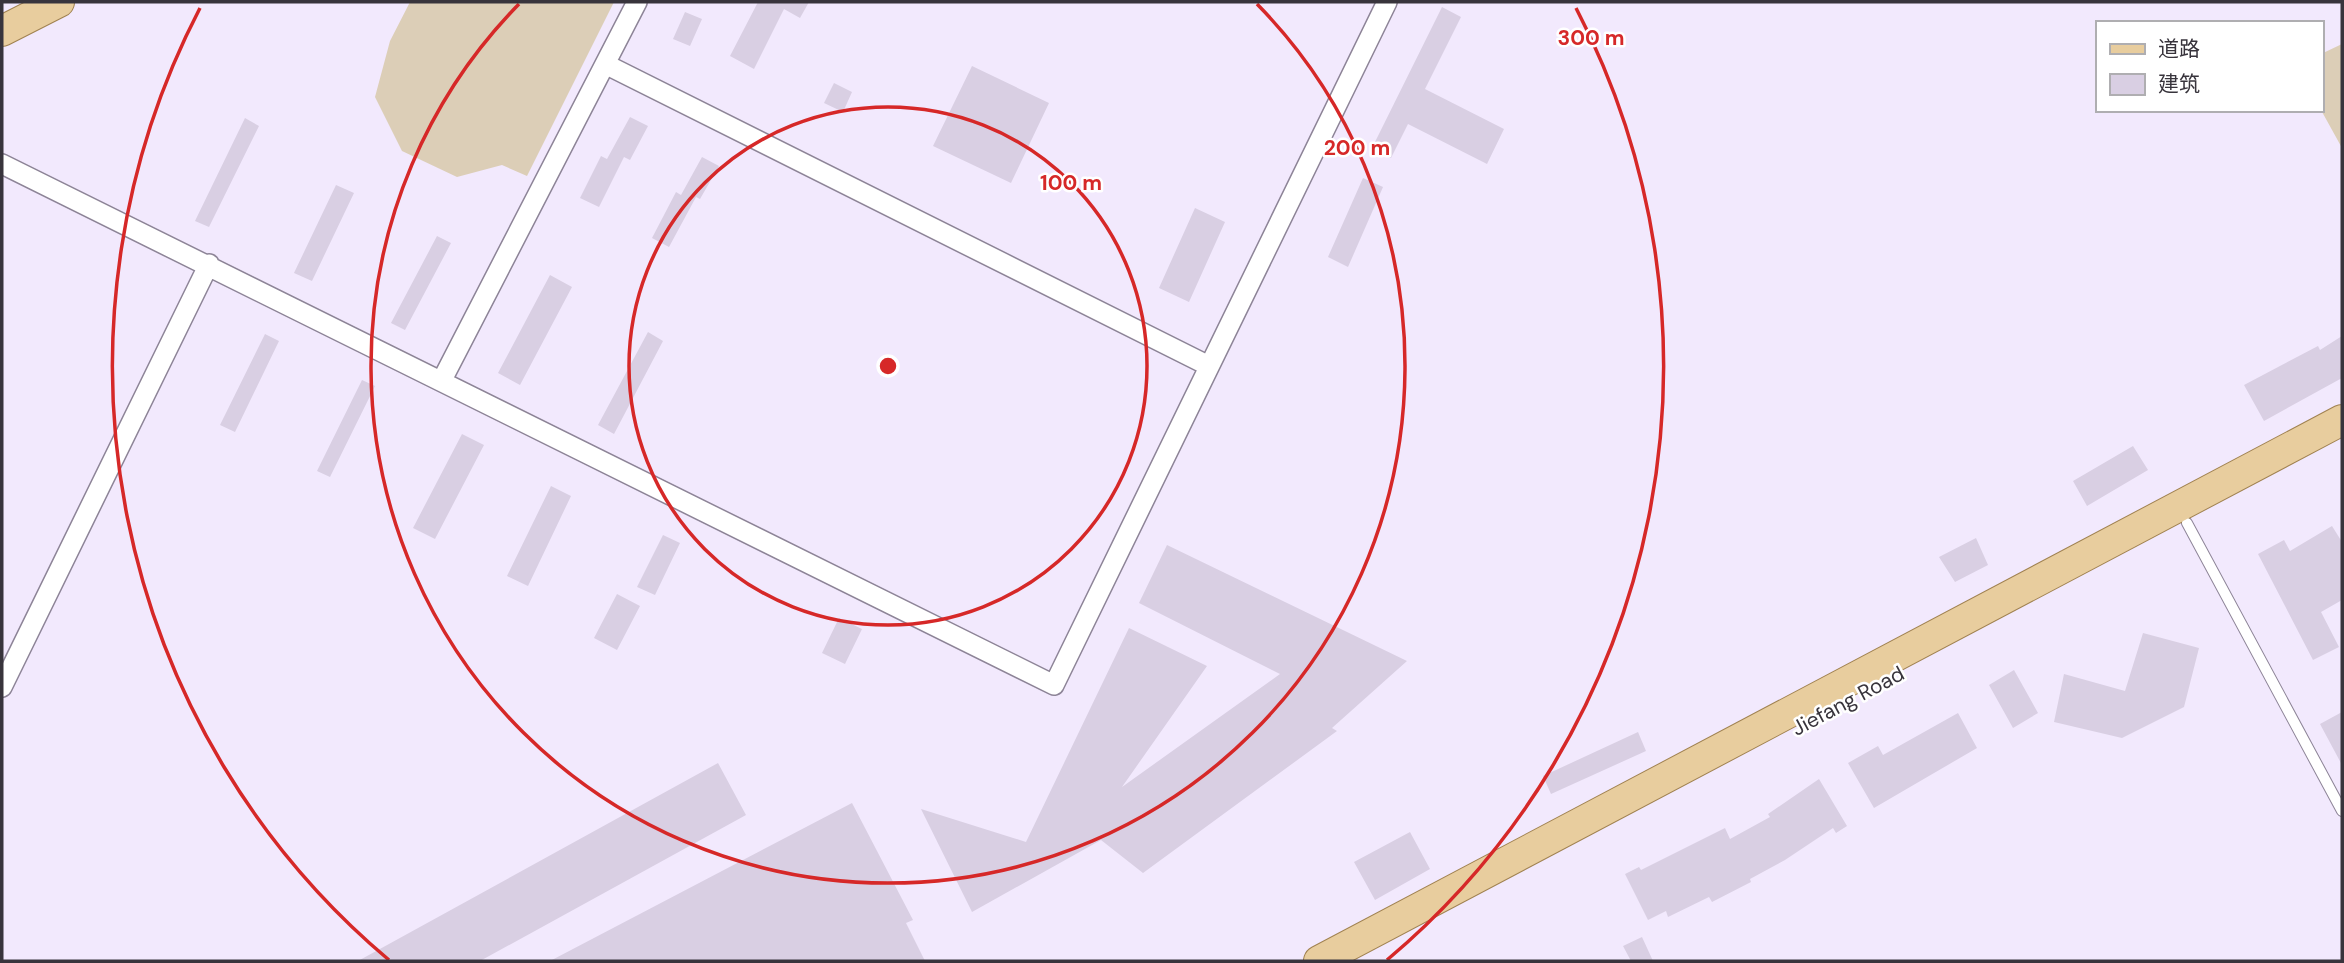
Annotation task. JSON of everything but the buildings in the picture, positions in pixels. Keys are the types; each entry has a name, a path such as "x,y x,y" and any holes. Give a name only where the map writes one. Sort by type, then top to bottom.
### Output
{"main road":[{"path":"2,10 18,2"},
{"path":"2,31 60,2"},
{"path":"1319,961 2342,419"},
{"name":"Jiefang Road","path":"1354,961 2342,442"}],"street":[{"path":"442,380 637,2"},
{"path":"2,164 209,264 1054,685 1387,2"},
{"path":"605,64 1209,366"},
{"path":"2,687 209,264"}],"lane":[{"path":"2187,523 2342,811"}],"shaded area":[{"path":"410,2 614,2 527,176 502,165 457,177 402,151 375,97 390,41"},
{"path":"2342,44 2342,148 2322,112 2323,53"}]}
